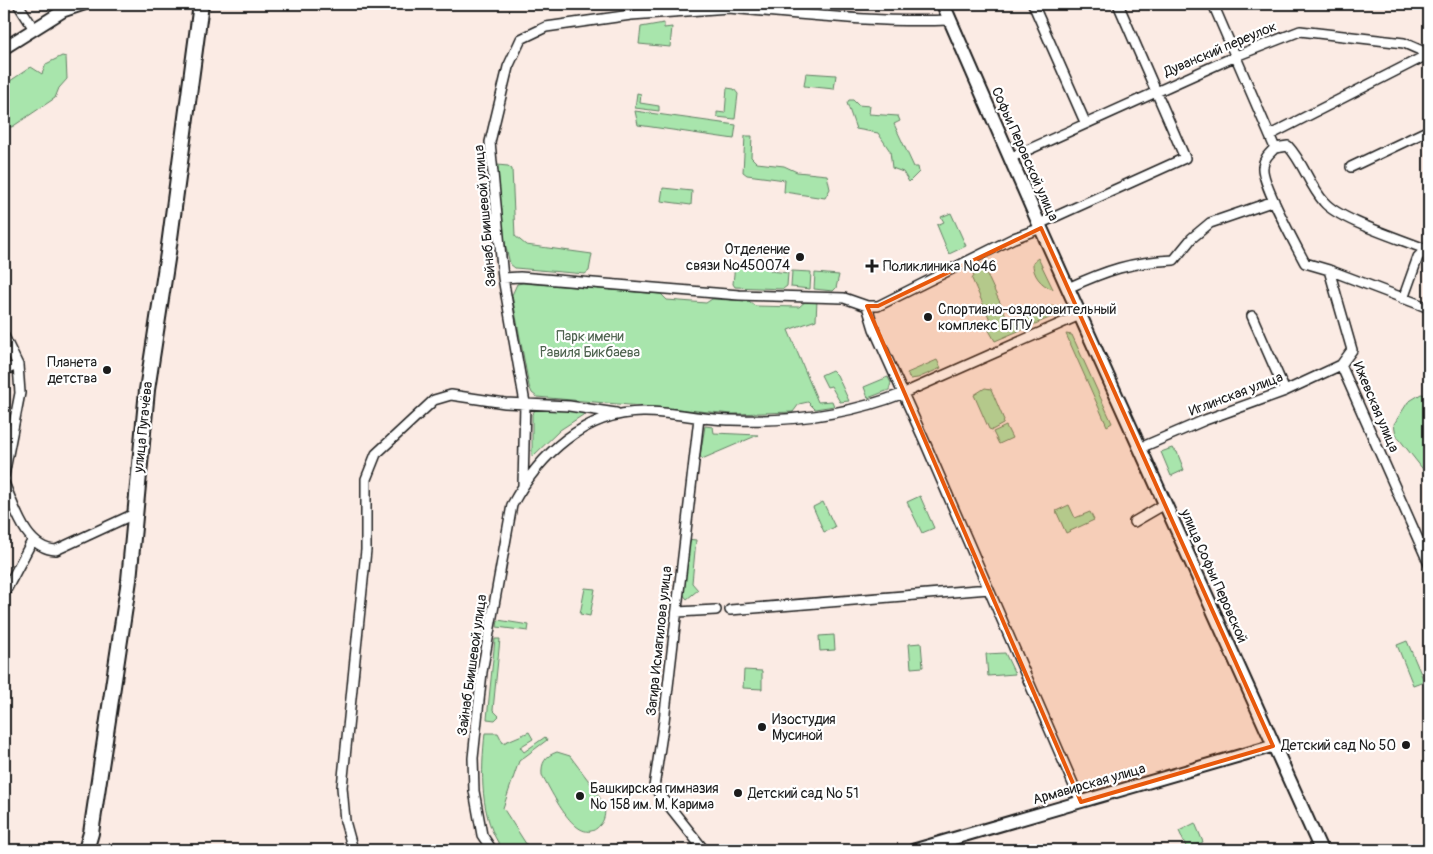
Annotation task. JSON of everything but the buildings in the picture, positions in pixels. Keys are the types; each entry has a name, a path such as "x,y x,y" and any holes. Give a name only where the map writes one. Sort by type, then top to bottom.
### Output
{"main road":[{"name":"улица Пугачёва","path":"86,850 91,833 129,580 147,390 168,254 198,4"},
{"name":"Софьи Перовской улица","path":"944,4 949,20 1080,315"},
{"name":"улица Софьи Перовской","path":"1080,315 1320,850"}],"street":[{"path":"18,4 34,29"},
{"path":"4,48 63,12 84,4"},
{"path":"1033,4 1085,122"},
{"path":"503,278 520,277 739,295 844,298 867,306 878,306 1014,238 1185,158 1118,4"},
{"path":"1213,4 1276,148"},
{"name":"Зайнаб Биишевой улица","path":"523,485 525,403 503,278 490,142 508,67 521,40 546,27 582,20 727,6 877,18 949,20"},
{"name":"Дуванский переулок","path":"1010,158 1085,122 1236,56 1300,31 1404,43 1427,52"},
{"name":"Дуванский переулок","path":"1270,135 1427,52"},
{"path":"1351,167 1429,130"},
{"path":"1403,299 1418,257 1427,247 1344,216 1324,203 1308,179 1297,155 1288,146 1276,148 1266,157 1263,169 1274,201 1305,263 1329,270 1403,299 1429,308"},
{"path":"1068,288 1098,274 1132,263 1174,260 1192,238 1210,223 1274,201"},
{"name":"Ижевская улица","path":"1329,270 1352,350 1341,365 1429,564"},
{"path":"867,306 874,329 904,393 1081,802"},
{"name":"Зайнаб Биишевой улица","path":"492,850 482,835 474,791 473,758 482,672 512,505 523,485 548,455 576,432 616,413 646,412 731,420 798,419 843,413 874,405 1080,315"},
{"path":"1252,316 1285,391"},
{"path":"4,336 18,365 20,393 4,475"},
{"path":"4,370 18,365"},
{"name":"Иглинская улица","path":"1140,448 1205,420 1285,391 1341,365"},
{"path":"353,850 345,821 342,787 366,550 366,479 376,454 434,400 452,395 505,404 525,403 616,413"},
{"name":"Загира Исмагилова улица","path":"700,418 654,787 704,850"},
{"path":"4,483 32,540 47,550 56,550 134,514"},
{"path":"1134,522 1165,504"},
{"path":"4,594 32,540"},
{"path":"730,610 989,589"},
{"path":"677,612 716,610"},
{"name":"Армавирская улица","path":"914,850 1273,746"}],"highlighted area":[{"path":"1041,228 1273,746 1081,802 867,306 878,306"}],"green space":[{"path":"664,23 664,28 672,27 670,47 639,44 641,27"},
{"path":"62,56 66,57 67,79 59,88 55,98 12,127 4,126 4,119 7,117 4,113 4,85 31,67 42,74 46,64"},
{"path":"806,73 836,75 834,89 804,86"},
{"path":"727,88 734,89 738,94 735,119 717,117 717,112 725,113"},
{"path":"637,93 641,94 640,103 659,106 659,111 635,108"},
{"path":"849,100 853,100 858,105 870,106 869,114 898,116 900,121 894,124 914,167 918,167 919,172 909,182 903,172 892,168 890,151 878,133 856,129 847,103"},
{"path":"635,111 736,125 734,139 638,125"},
{"path":"745,136 752,136 751,157 757,163 784,166 797,172 827,175 830,189 825,198 784,192 785,180 747,175 743,172"},
{"path":"497,165 508,166 512,169 515,236 526,245 592,254 589,271 585,274 515,268 510,264 503,235"},
{"path":"663,188 692,191 691,205 661,201"},
{"path":"951,213 966,246 949,254 937,225 944,222 941,217"},
{"path":"1038,258 1053,289 1041,282 1034,271 1033,262"},
{"path":"735,264 768,268 771,271 788,273 787,286 783,289 735,287 733,284"},
{"path":"982,264 1010,324 1051,306 1060,308 1061,313 995,341 986,325 991,322 972,279 974,276 971,270"},
{"path":"792,271 811,272 810,289 791,287"},
{"path":"815,273 839,275 836,288 833,291 814,289"},
{"name":"Парк имени Равиля Бикбаева","path":"517,284 661,294 667,300 706,303 712,299 749,301 755,306 799,307 808,299 817,300 816,320 788,330 818,402 832,401 834,406 815,409 808,402 799,404 793,412 733,414 537,397 532,393 529,386 512,295"},
{"path":"1066,334 1072,335 1112,423 1107,426"},
{"path":"937,360 941,368 918,378 910,379 907,373"},
{"path":"832,370 837,375 849,401 840,402 831,386 827,387 821,375"},
{"path":"888,377 891,383 889,390 868,398 864,387"},
{"path":"985,388 991,389 1004,420 1003,424 992,430 989,429 974,395"},
{"path":"1421,394 1429,395 1429,477 1396,435 1394,424 1408,402"},
{"path":"537,408 586,413 560,430 532,457 532,414"},
{"path":"705,426 713,427 714,433 758,435 702,459 700,456"},
{"path":"1006,426 1012,438 999,444 993,432"},
{"path":"1172,448 1177,452 1184,470 1171,476 1161,452"},
{"path":"920,496 934,528 922,533 907,502"},
{"path":"823,502 835,527 824,532 813,507"},
{"path":"1069,505 1075,518 1090,512 1094,520 1066,533 1056,511"},
{"path":"687,539 696,540 692,583 698,590 687,599 682,593"},
{"path":"585,588 595,589 590,616 580,614"},
{"path":"498,620 529,625 528,631 497,627"},
{"path":"834,635 835,650 820,651 819,636"},
{"path":"495,639 500,639 493,710 499,716 495,720 487,719"},
{"path":"1407,641 1424,681 1413,685 1397,645"},
{"path":"921,643 923,667 911,668 909,644"},
{"path":"1005,653 1015,674 988,676 986,654"},
{"path":"744,670 762,671 762,689 743,688"},
{"path":"529,732 533,739 520,747 524,752 545,737 547,740 519,761 503,808 530,850 503,850 489,823 486,809 483,778 485,733 498,733 503,743"},
{"path":"557,752 570,756 602,801 605,809 604,819 592,831 583,830 574,825 542,775 542,767 545,760"},
{"path":"1195,823 1203,842 1187,849 1179,831"}],"place":[{"name":"Отделение связи №450074","path":"800,257"},
{"name":"Поликлиника №46","path":"872,266"},
{"name":"Спортивно-оздоровительный комплекс БГПУ","path":"928,317"},
{"name":"Планета детства","path":"107,370"},
{"name":"Изостудия Мусиной","path":"762,727"},
{"name":"Детский сад № 50","path":"1406,745"},
{"name":"Детский сад № 51","path":"738,793"},
{"name":"Башкирская гимназия № 158 им. М. Карима","path":"580,796"}]}
